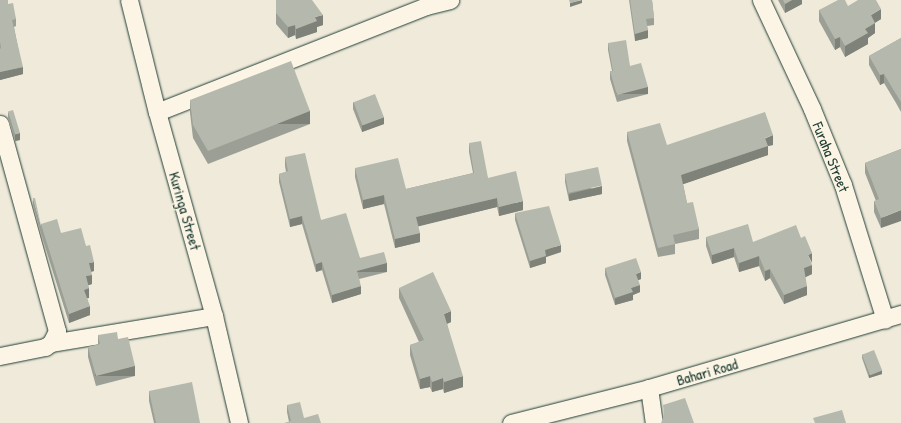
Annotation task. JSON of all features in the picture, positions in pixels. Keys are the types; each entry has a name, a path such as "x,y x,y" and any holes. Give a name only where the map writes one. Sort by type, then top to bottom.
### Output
{"street":[{"name":"Kuringa Street","path":"129,0 157,112 214,316 239,423"},
{"path":"157,112 425,3 450,0"},
{"name":"Furaha Street","path":"761,0 812,109 843,185 893,317"},
{"path":"0,124 56,324 57,331 51,343"},
{"path":"0,356 39,350 51,343 214,316"},
{"name":"Bahari Road","path":"511,423 649,388 893,317"},
{"path":"649,388 654,423"}],"building":[{"path":"0,0 8,0 8,4 13,3 16,19 12,20 23,67 0,72 1,48"},
{"path":"276,0 312,0 323,15 315,17 317,21 296,29 295,25 288,27 276,13"},
{"path":"569,0 581,0 570,3"},
{"path":"630,0 652,0 654,18 646,19 648,30 635,34"},
{"path":"783,0 792,0 785,4"},
{"path":"838,0 845,0 848,6 858,0 876,0 881,9 871,15 875,23 865,29 868,33 845,46 840,37 835,39 819,10"},
{"path":"901,38 901,102 884,74 880,75 869,56"},
{"path":"626,40 630,66 641,63 648,87 617,95 610,71 613,71 608,43"},
{"path":"291,61 310,111 208,151 193,125 190,100"},
{"path":"375,94 384,117 362,126 354,102"},
{"path":"13,110 20,133 15,134 8,111"},
{"path":"765,112 773,135 765,138 768,146 681,175 687,203 693,202 699,229 673,235 675,244 658,248 627,132 660,123 667,145"},
{"path":"481,141 488,178 516,171 523,201 499,207 497,198 416,217 420,233 395,239 384,195 363,200 355,168 398,158 406,189 474,173 469,143"},
{"path":"901,149 901,210 881,218 874,201 879,199 865,163"},
{"path":"305,153 321,220 346,213 360,258 384,252 387,263 357,271 361,286 332,295 322,262 316,264 302,216 290,219 279,174 288,171 285,157"},
{"path":"598,167 602,186 569,193 565,174"},
{"path":"33,198 35,198 41,226"},
{"path":"549,206 561,245 545,250 546,256 530,261 515,213"},
{"path":"57,219 61,233 81,228 86,246 90,245 94,262 89,263 92,275 86,276 89,288 84,290 90,306 69,314 41,224"},
{"path":"748,224 753,242 796,225 801,238 805,236 812,253 808,255 812,265 804,268 807,286 784,295 770,269 765,271 759,256 739,263 734,248 712,255 706,237"},
{"path":"636,258 641,272 636,274 640,285 631,288 633,292 615,298 605,268"},
{"path":"433,272 451,311 444,314 463,376 444,382 443,378 432,382 430,376 420,379 410,345 424,340 399,288"},
{"path":"117,332 118,339 128,337 135,366 96,376 88,347 100,344 98,335"},
{"path":"874,350 882,370 870,375 862,355"},
{"path":"192,382 200,423 156,423 149,391"},
{"path":"685,398 694,423 661,423 664,415 663,405"},
{"path":"300,402 304,418 318,414 321,423 284,423 291,421 287,405"},
{"path":"842,410 846,423 815,423 813,418"}]}
